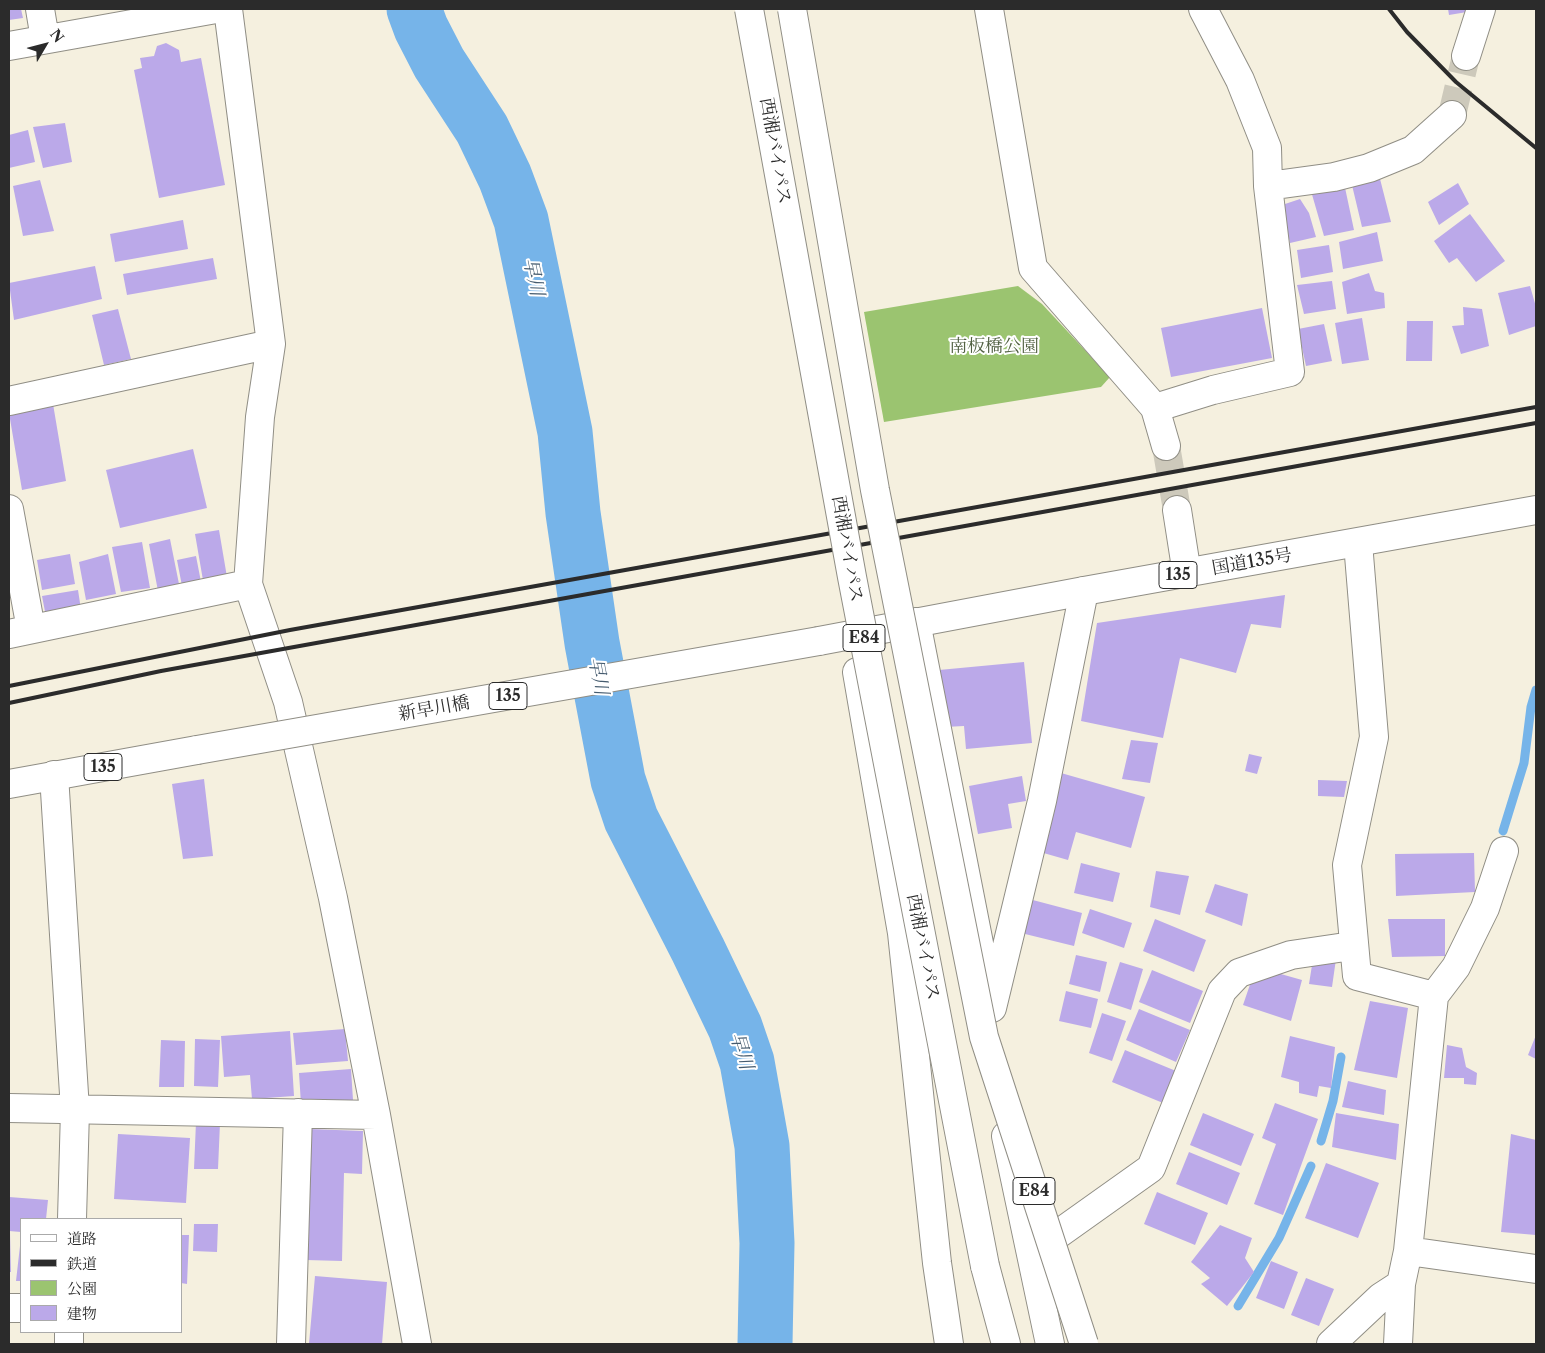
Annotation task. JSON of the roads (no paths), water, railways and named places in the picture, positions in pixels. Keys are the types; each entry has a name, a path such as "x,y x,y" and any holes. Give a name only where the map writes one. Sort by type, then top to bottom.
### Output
{"main road":[{"path":"40,9 45,39"},
{"path":"9,46 216,9"},
{"path":"228,9 271,344 260,417 248,584 288,702 333,898 376,1115 417,1344"},
{"name":"西湘バイパス","path":"749,9 852,577 985,1266"},
{"name":"E84","path":"792,9 875,490 984,1037 1050,1344"},
{"path":"989,9 1032,268 1155,408 1166,446"},
{"path":"1155,408 1213,390 1290,372 1268,186 1267,148 1240,80 1203,9"},
{"path":"1466,56 1481,9"},
{"path":"1268,186 1334,177 1369,168 1413,150 1452,115"},
{"path":"9,401 271,344"},
{"path":"9,510 20,631 248,584"},
{"path":"1177,510 1187,574"},
{"name":"国道135号","path":"820,641 1084,591 1536,510"},
{"path":"1358,543 1374,737 1347,865 1352,946 1357,976 1434,996"},
{"path":"992,1008 1042,801 1084,591"},
{"path":"916,622 1040,1247 1063,1344"},
{"path":"851,634 902,933 937,1263 949,1344"},
{"name":"新早川橋","path":"54,775 820,641"},
{"path":"54,775 75,1110 72,1218"},
{"name":"135","path":"9,784 54,775"},
{"path":"1398,1344 1401,1284 1408,1251 1434,996 1456,966 1485,908 1504,851"},
{"path":"1040,1247 1151,1168 1222,991 1239,973 1291,955 1352,946"},
{"name":"E84","path":"984,1037 1084,1344"},
{"path":"9,1108 376,1115"},
{"path":"291,1344 298,1113"},
{"path":"1408,1251 1536,1269"},
{"name":"E84","path":"985,1266 995,1344"},
{"name":"E84","path":"985,1266 1006,1344"},
{"path":"1331,1344 1381,1297 1401,1284"}],"waterway":[{"name":"早川","path":"414,9 421,28 439,63 482,129 505,177 521,220 565,432 573,513 592,643 618,780 631,819 735,1027 747,1062 762,1146 767,1243 765,1344"},
{"path":"1503,831 1524,763 1531,707 1536,690"},
{"path":"1321,1141 1333,1101 1341,1057"},
{"path":"1238,1306 1279,1238 1311,1166"}],"tunnel":[{"path":"1452,115 1466,56"},
{"path":"1166,446 1177,510"}],"railway":[{"path":"1389,9 1407,32 1456,82 1536,148"},
{"path":"9,686 290,630 1536,407"},
{"path":"9,703 161,671 1536,423"}],"park label":[{"name":"南板橋公園","path":"994,347"}]}
